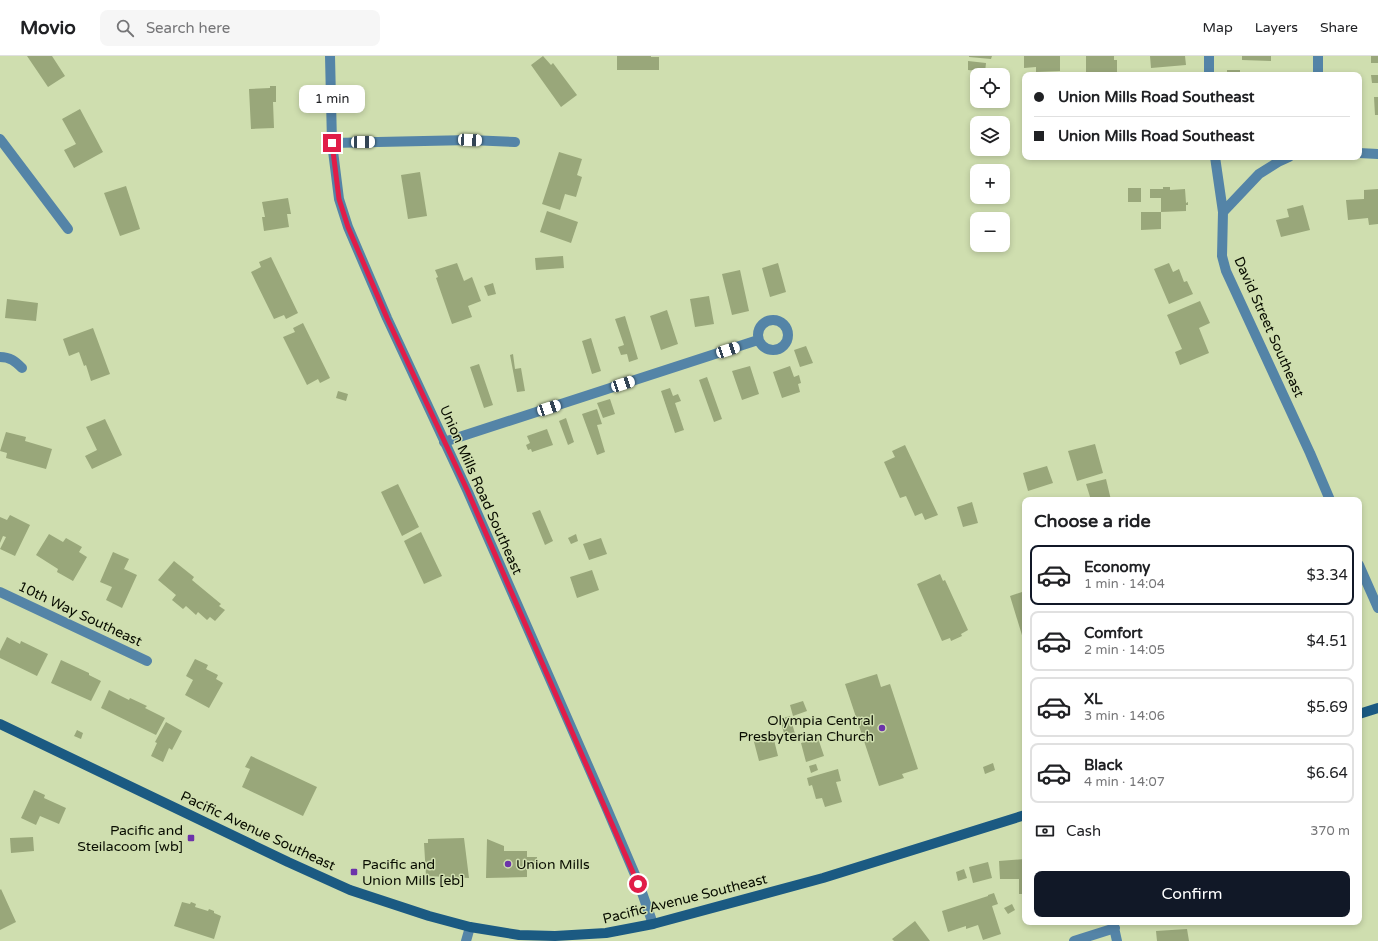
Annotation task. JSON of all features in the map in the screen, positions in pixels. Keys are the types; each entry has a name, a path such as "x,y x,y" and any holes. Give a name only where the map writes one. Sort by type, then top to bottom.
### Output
{"main road":[{"path":"1362,713 1378,708"},
{"name":"Pacific Avenue Southeast","path":"0,724 350,890 429,916 470,927 520,935 555,936 606,933 653,924 823,878 1022,816"}],"street":[{"name":"Union Mills Road Southeast","path":"330,56 332,143 339,199 348,227 387,318 468,492 607,809 653,924"},
{"path":"1209,56 1209,72"},
{"path":"1318,56 1318,72"},
{"path":"0,139 68,229"},
{"path":"332,143 470,140 515,142"},
{"path":"1362,154 1378,154"},
{"name":"David Street Southeast","path":"1215,160 1223,212 1222,256 1226,271 1329,497"},
{"path":"1223,212 1259,174 1282,160"},
{"path":"444,442 758,340"},
{"path":"0,357 6,357 15,361 22,368"},
{"path":"1362,572 1378,608"},
{"name":"10th Way Southeast","path":"0,592 147,661"},
{"path":"1074,941 1114,925 1117,941"},
{"path":"466,941 470,927"}],"building":[{"path":"27,56 52,56 65,76 48,87"},
{"path":"543,56 551,65 553,63 577,95 561,107 531,65"},
{"path":"617,56 659,57 659,70 617,70"},
{"path":"969,56 992,56 991,59"},
{"path":"1024,56 1060,56 1060,71 1036,72 1036,67 1024,68"},
{"path":"1086,56 1114,56 1114,60 1117,60 1117,72 1086,72"},
{"path":"1150,56 1185,56 1186,65 1151,68"},
{"path":"1242,56 1271,56 1271,61 1242,60"},
{"path":"1371,56 1378,56 1378,63 1371,63"},
{"path":"968,61 986,63 985,68 970,68 970,70 968,70"},
{"path":"1227,70 1240,70 1240,72 1227,72"},
{"path":"1371,75 1378,75 1378,83 1372,83"},
{"path":"270,86 276,86 276,102 273,102 274,128 251,129 249,89 270,88"},
{"path":"1374,97 1378,97 1378,115 1375,115"},
{"path":"80,109 103,152 74,168 64,150 76,144 62,119"},
{"path":"559,152 582,159 577,175 582,177 576,197 565,194 560,210 542,204"},
{"path":"420,172 427,216 408,219 401,175"},
{"path":"126,186 140,229 120,236 104,193"},
{"path":"1163,187 1170,187 1170,190 1185,189 1186,203 1188,202 1188,205 1186,205 1186,211 1161,212 1161,198 1150,198 1150,189 1163,189"},
{"path":"1128,188 1141,188 1141,202 1128,202"},
{"path":"1378,189 1378,224 1369,225 1368,218 1348,220 1346,200 1364,199 1364,190"},
{"path":"288,198 291,214 287,214 289,227 264,231 262,217 265,217 262,202"},
{"path":"1303,205 1310,230 1281,237 1276,220 1289,217 1287,209"},
{"path":"547,211 578,222 571,243 540,232"},
{"path":"1141,212 1161,212 1161,229 1141,230"},
{"path":"563,256 564,268 536,270 535,258"},
{"path":"271,257 298,313 286,319 284,315 274,319 251,272 261,267 259,262"},
{"path":"457,263 464,281 472,277 481,301 468,306 472,317 452,324 436,278 438,277 435,270"},
{"path":"778,263 786,292 770,297 762,268"},
{"path":"1169,263 1173,272 1179,269 1184,282 1187,281 1193,294 1169,304 1154,269"},
{"path":"740,270 749,311 732,315 722,274"},
{"path":"493,283 496,294 488,296 484,286"},
{"path":"709,296 714,324 695,327 690,299"},
{"path":"7,299 38,303 36,321 5,318"},
{"path":"1200,301 1210,323 1199,328 1209,353 1180,365 1175,352 1182,349 1167,315"},
{"path":"667,310 678,344 661,350 650,316"},
{"path":"625,316 638,359 629,362 627,354 621,355 618,347 624,345 615,319"},
{"path":"303,323 330,378 320,383 318,379 307,385 283,337 295,332 293,328"},
{"path":"93,328 110,374 91,381 86,365 84,366 79,352 69,356 63,339"},
{"path":"591,338 601,371 592,374 582,341"},
{"path":"806,346 813,363 800,367 794,350"},
{"path":"513,354 515,369 521,368 525,391 517,392 510,355"},
{"path":"479,364 493,405 484,408 470,367"},
{"path":"750,366 759,394 742,400 732,371"},
{"path":"790,366 794,377 799,375 801,383 798,384 800,392 782,398 773,372"},
{"path":"707,377 722,419 714,422 699,380"},
{"path":"670,388 673,396 678,394 681,401 675,403 684,430 675,433 661,391"},
{"path":"338,391 348,394 346,401 336,398"},
{"path":"610,399 615,414 603,418 597,403"},
{"path":"597,409 602,424 597,425 605,452 597,455 582,414"},
{"path":"566,418 574,442 568,445 559,421"},
{"path":"105,419 122,455 92,469 85,456 97,450 86,427"},
{"path":"547,429 553,445 532,452 531,449 528,450 526,445 530,443 527,436"},
{"path":"6,432 26,437 25,441 52,449 46,469 6,458 7,453 0,451"},
{"path":"1095,444 1103,473 1077,481 1068,451"},
{"path":"905,445 938,515 925,520 922,513 915,516 906,496 900,498 884,462 895,457 892,451"},
{"path":"1047,466 1053,483 1028,491 1023,473"},
{"path":"1106,479 1110,497 1090,497 1086,484"},
{"path":"398,484 419,527 402,536 381,492"},
{"path":"972,502 978,523 963,527 957,507"},
{"path":"540,510 553,541 545,545 532,513"},
{"path":"10,515 30,525 15,556 0,549 6,537 3,536 0,543 0,517 7,520"},
{"path":"421,532 442,576 424,584 404,541"},
{"path":"49,534 63,542 66,538 82,547 79,552 87,557 73,581 57,572 58,569 36,555"},
{"path":"576,534 578,541 571,544 568,538"},
{"path":"601,538 607,554 589,560 583,544"},
{"path":"113,552 129,559 124,569 137,575 122,608 106,600 112,587 100,582"},
{"path":"174,561 194,577 192,580 221,604 219,606 225,610 215,621 210,617 207,620 198,612 196,615 186,606 183,609 172,600 176,595 158,580"},
{"path":"592,570 599,590 577,598 570,577"},
{"path":"940,574 943,581 945,580 968,630 961,634 962,636 951,641 950,638 942,641 917,584"},
{"path":"1022,592 1022,635 1010,596"},
{"path":"7,637 20,644 21,641 48,654 37,676 0,658 0,651"},
{"path":"195,659 208,665 206,669 218,675 216,679 223,683 209,708 185,695 193,680 186,676"},
{"path":"61,660 89,673 89,675 101,681 91,701 51,683"},
{"name":"Olympia Central Presbyterian Church","path":"877,674 881,687 890,684 918,769 902,774 904,778 879,786 845,684"},
{"path":"109,690 129,700 130,698 147,706 145,708 165,718 156,735 101,708"},
{"path":"803,701 807,711 793,716 790,705"},
{"path":"790,716 795,734 785,737 780,719"},
{"path":"166,722 182,731 172,750 169,748 163,762 151,756 157,743 155,742"},
{"path":"77,730 83,733 81,739 74,736"},
{"path":"772,732 778,756 759,761 753,738"},
{"path":"818,738 824,756 806,762 801,743"},
{"path":"251,756 317,787 303,816 242,787 250,769 245,767"},
{"path":"993,763 995,770 985,774 983,767"},
{"path":"816,764 818,770 811,773 809,766"},
{"path":"838,769 841,781 836,782 842,802 825,807 822,798 816,799 812,785 809,786 807,778"},
{"path":"34,790 45,795 44,798 66,808 59,824 40,816 36,825 21,818"},
{"path":"33,837 34,851 11,853 10,838"},
{"path":"464,838 469,878 426,876 424,843 428,843 428,839"},
{"path":"487,839 504,846 504,851 527,851 527,857 537,857 537,867 527,867 527,877 486,878"},
{"path":"1022,859 1022,894 1019,894 1019,879 1000,879 999,861"},
{"path":"988,862 992,878 973,883 969,867"},
{"path":"964,869 967,878 958,881 956,872"},
{"path":"1,889 16,922 0,930 0,890"},
{"path":"994,893 998,904 992,906 1001,934 983,940 978,925 966,929 966,926 948,932 942,911"},
{"path":"182,902 190,904 191,902 196,904 195,907 208,911 209,909 221,916 214,939 174,926"},
{"path":"1012,904 1015,910 1008,914 1004,908"},
{"path":"915,921 930,941 894,941 892,939"},
{"path":"1187,929 1189,941 1157,941 1156,931"}],"place":[{"name":"Olympia Central Presbyterian Church","path":"882,728"},
{"name":"Pacific and Steilacoom [wb]","path":"191,838"},
{"name":"Union Mills","path":"508,864"},
{"name":"Pacific and Union Mills [eb]","path":"354,872"}],"route":[{"path":"332,143 339,199 348,227 387,318 468,492 607,809 638,884"}]}
